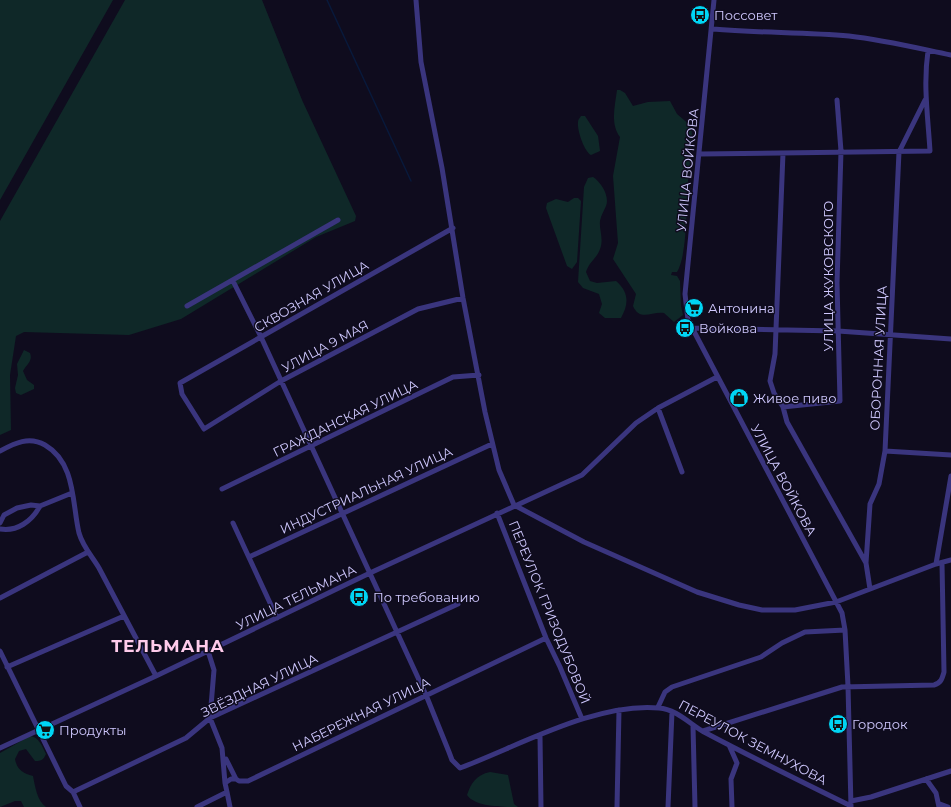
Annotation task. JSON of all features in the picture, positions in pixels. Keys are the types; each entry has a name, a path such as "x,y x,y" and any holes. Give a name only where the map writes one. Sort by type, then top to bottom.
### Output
{"street":[{"path":"416,0 421,62 453,228 463,298 498,470 514,505 584,542 697,592 739,605 774,611 795,610 836,602 939,563 951,560"},
{"name":"УЛИЦА ВОЙКОВА","path":"714,0 700,154 684,294 687,317 843,618 848,686 851,805"},
{"path":"712,29 849,36 916,47 928,51 951,55"},
{"path":"700,154 930,151 925,100 925,73 928,51"},
{"name":"УЛИЦА ЖУКОВСКОГО","path":"783,407 840,401 837,262 841,151 837,100"},
{"path":"899,152 925,100"},
{"name":"ОБОРОННАЯ УЛИЦА","path":"866,563 870,504 879,484 885,451 899,152"},
{"path":"783,153 775,354 770,381 774,393 783,407 787,422 866,563 870,589"},
{"path":"187,306 338,220"},
{"name":"СКВОЗНАЯ УЛИЦА","path":"204,429 182,394 180,383 453,228"},
{"path":"233,281 262,337 426,695"},
{"name":"УЛИЦА 9 МАЯ","path":"204,429 281,381 418,309 463,298"},
{"path":"692,328 838,331 951,339"},
{"name":"ГРАЖДАНСКАЯ УЛИЦА","path":"222,489 312,447 453,377 479,375"},
{"name":"УЛИЦА ТЕЛЬМАНА","path":"0,748 38,729 156,676 370,573 582,474 636,423 658,408 717,377"},
{"path":"658,408 682,472"},
{"path":"0,451 12,444 27,440 43,444 58,455 64,465 72,493 79,534 88,552 99,568 156,676"},
{"name":"ИНДУСТРИАЛЬНАЯ УЛИЦА","path":"249,556 492,444"},
{"path":"885,451 951,455"},
{"path":"703,731 848,686 934,685 942,680 944,672 939,563 951,476"},
{"path":"0,523 4,515 17,508 31,505 40,506 72,493"},
{"path":"0,529 10,530 21,526 34,516 40,506"},
{"name":"ПЕРЕУЛОК ГРИЗОДУБОВОЙ","path":"497,513 546,638 582,719"},
{"path":"233,523 277,618"},
{"path":"0,598 88,552"},
{"name":"ЗВЁЗДНАЯ УЛИЦА","path":"73,792 186,738 210,718 458,604"},
{"path":"8,667 124,616"},
{"path":"658,707 665,692 672,686 761,658 782,643 805,632 845,630"},
{"name":"НАБЕРЕЖНАЯ УЛИЦА","path":"225,783 231,779 248,781 546,638"},
{"path":"208,651 214,670 210,718 236,779"},
{"path":"0,652 66,786 73,792 80,807"},
{"name":"ПЕРЕУЛОК ЗЕМНУХОВА","path":"426,695 449,752 460,768 600,713 658,707 672,712 693,726 851,805"},
{"path":"617,807 619,710"},
{"path":"668,807 672,712"},
{"path":"693,726 695,807"},
{"path":"540,736 540,807"},
{"path":"730,745 737,763 730,786 732,807"},
{"path":"222,748 225,783 230,807"},
{"path":"851,805 951,771"},
{"path":"926,779 934,789 940,805 948,807"},
{"path":"197,807 228,792"}],"green space":[{"path":"0,0 113,0 0,200"},
{"path":"125,0 262,0 302,100 356,216 355,221 316,237 181,319 129,335 24,332 16,336 10,375 11,430 0,435 0,221"},
{"path":"617,90 625,93 633,106 648,102 670,101 677,114 691,126 692,147 688,181 685,241 681,264 677,272 672,272 671,275 677,276 680,281 681,306 683,315 674,322 664,313 643,315 636,311 633,306 636,294 613,259 618,243 613,176 620,137 614,121 614,108"},
{"path":"581,116 585,116 598,136 600,151 591,155 588,153 580,135 578,122"},
{"path":"593,177 599,182 604,190 607,202 600,221 602,242 600,249 586,272 590,281 597,283 616,281 620,285 626,298 624,313 621,318 605,318 599,313 602,304 599,294 583,288 578,282 584,187 588,178"},
{"path":"574,198 578,198 581,201 577,262 572,269 567,266 546,208 547,203 556,199 568,202"},
{"path":"24,350 30,353 31,358 23,371 27,380 34,385 34,389 21,395 16,393 15,388 18,375 17,364"},
{"path":"30,736 36,738 40,742 46,754 44,758 42,760 35,761 26,749 19,751 15,759 17,766 21,770 26,774 33,776 38,797 46,807 24,807 21,801 15,801 0,807 0,753"},
{"path":"490,772 508,775 514,804 518,807 490,806 476,802 467,795 470,787 478,777"}],"waterway":[{"path":"327,0 411,181"}],"place":[{"name":"Поссовет","path":"700,15"},
{"name":"Антонина","path":"694,308"},
{"name":"Войкова","path":"685,328"},
{"name":"Живое пиво","path":"739,398"},
{"name":"По требованию","path":"359,597"},
{"name":"Городок","path":"838,724"},
{"name":"Продукты","path":"45,730"}],"district":[{"name":"ТЕЛЬМАНА","path":"168,646"}]}
